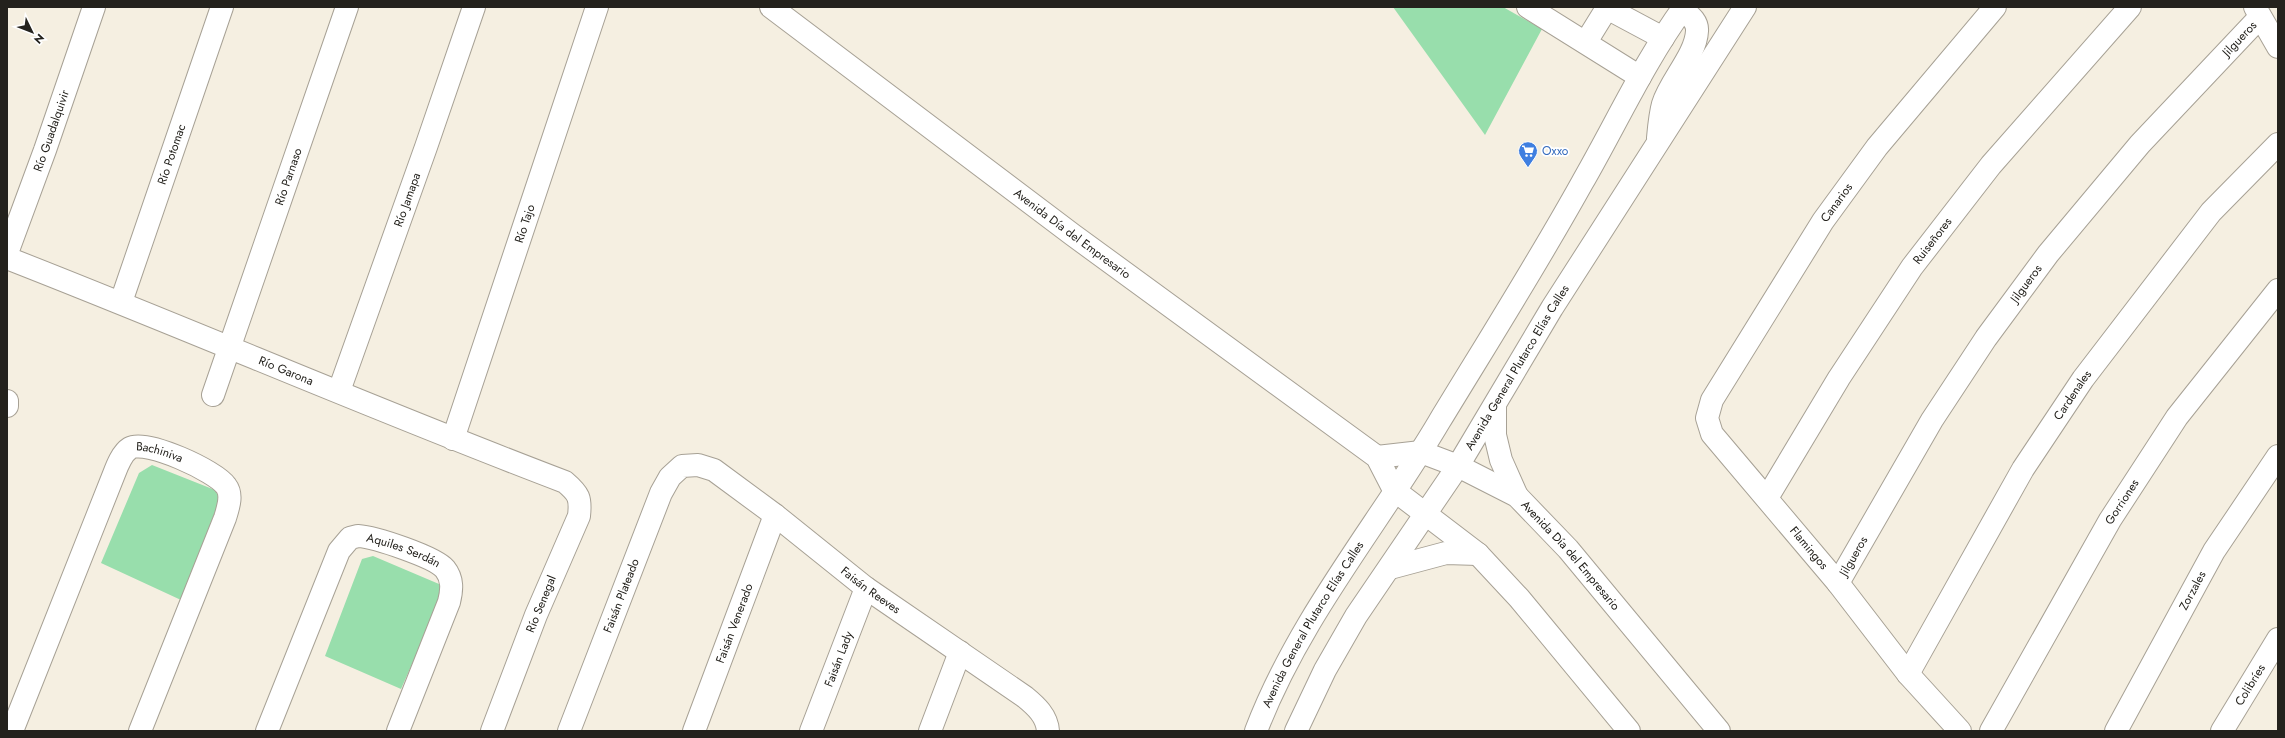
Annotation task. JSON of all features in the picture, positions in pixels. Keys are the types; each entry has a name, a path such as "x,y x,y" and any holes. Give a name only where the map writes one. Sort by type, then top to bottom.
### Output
{"street":[{"name":"Río Guadalquivir","path":"7,253 45,150 94,7"},
{"name":"Río Potomac","path":"121,302 222,7"},
{"name":"Río Parnaso","path":"213,395 231,347 347,7"},
{"name":"Río Jamapa","path":"339,391 474,7"},
{"name":"Río Tajo","path":"453,440 597,7"},
{"name":"Avenida Día del Empresario","path":"771,7 1073,235 1377,457 1394,490 1478,554 1519,598 1629,731"},
{"path":"1528,7 1640,77"},
{"name":"Avenida General Plutarco Elías Calles","path":"1296,731 1325,670 1348,629 1458,466 1552,308 1745,7"},
{"name":"Canarios","path":"1707,418 1712,400 1823,221 1877,147 1995,7"},
{"name":"Ruiseñores","path":"1767,498 1839,378 1912,268 1991,165 2130,7"},
{"path":"1586,42 1606,8 1663,38"},
{"path":"1657,145 1663,104 1693,46 1697,31 1696,24 1683,8"},
{"name":"Avenida General Plutarco Elías Calles","path":"1256,731 1267,702 1291,654 1394,490 1421,452 1578,190 1640,77 1683,8"},
{"path":"2258,12 2278,47"},
{"name":"Jilgueros","path":"1838,583 1932,420 1986,338 2048,254 2140,144 2258,12"},
{"name":"Cardenales","path":"1908,674 2023,469 2082,379 2211,212 2278,144"},
{"name":"Río Garona","path":"7,258 121,302 339,391 453,440 565,482"},
{"name":"Gorriones","path":"1991,731 2110,520 2182,411 2278,290"},
{"path":"7,401 7,406"},
{"path":"1495,403 1494,435 1501,460 1518,496"},
{"name":"Flamingos","path":"1707,418 1712,434 1838,583 1908,674 1960,731"},
{"name":"Bachiniva","path":"12,731 116,469 129,449 136,446 156,448 217,477 227,486 230,494 225,518 140,731"},
{"name":"Avenida Día del Empresario","path":"1377,457 1421,452 1458,466 1518,496 1568,549 1719,731"},
{"name":"Zorzales","path":"2117,731 2214,551 2278,456"},
{"name":"Faisán Reeves","path":"682,466 698,465 714,470 775,515 866,588 960,652 1038,708 1047,723 1048,731"},
{"name":"Faisán Plateado","path":"569,731 661,493 670,477 682,466"},
{"name":"Río Senegal","path":"492,731 536,615 579,516 581,503 575,491 565,482"},
{"name":"Faisán Venerado","path":"694,731 775,515"},
{"name":"Aquiles Serdán","path":"267,731 339,551 350,538 358,536 427,557 445,569 450,579 449,602 398,731"},
{"path":"1390,568 1446,553 1478,554"},
{"name":"Faisán Lady","path":"811,731 866,588"},
{"name":"Colibríes","path":"2222,731 2278,639"},
{"path":"930,731 960,652"}],"green space":[{"path":"1393,7 1503,7 1542,29 1485,135"},
{"path":"152,465 215,490 220,499 181,600 101,563 139,473"},
{"path":"373,556 439,584 443,594 401,689 325,656 362,559"}],"place":[{"name":"Oxxo","path":"1528,168"}]}
